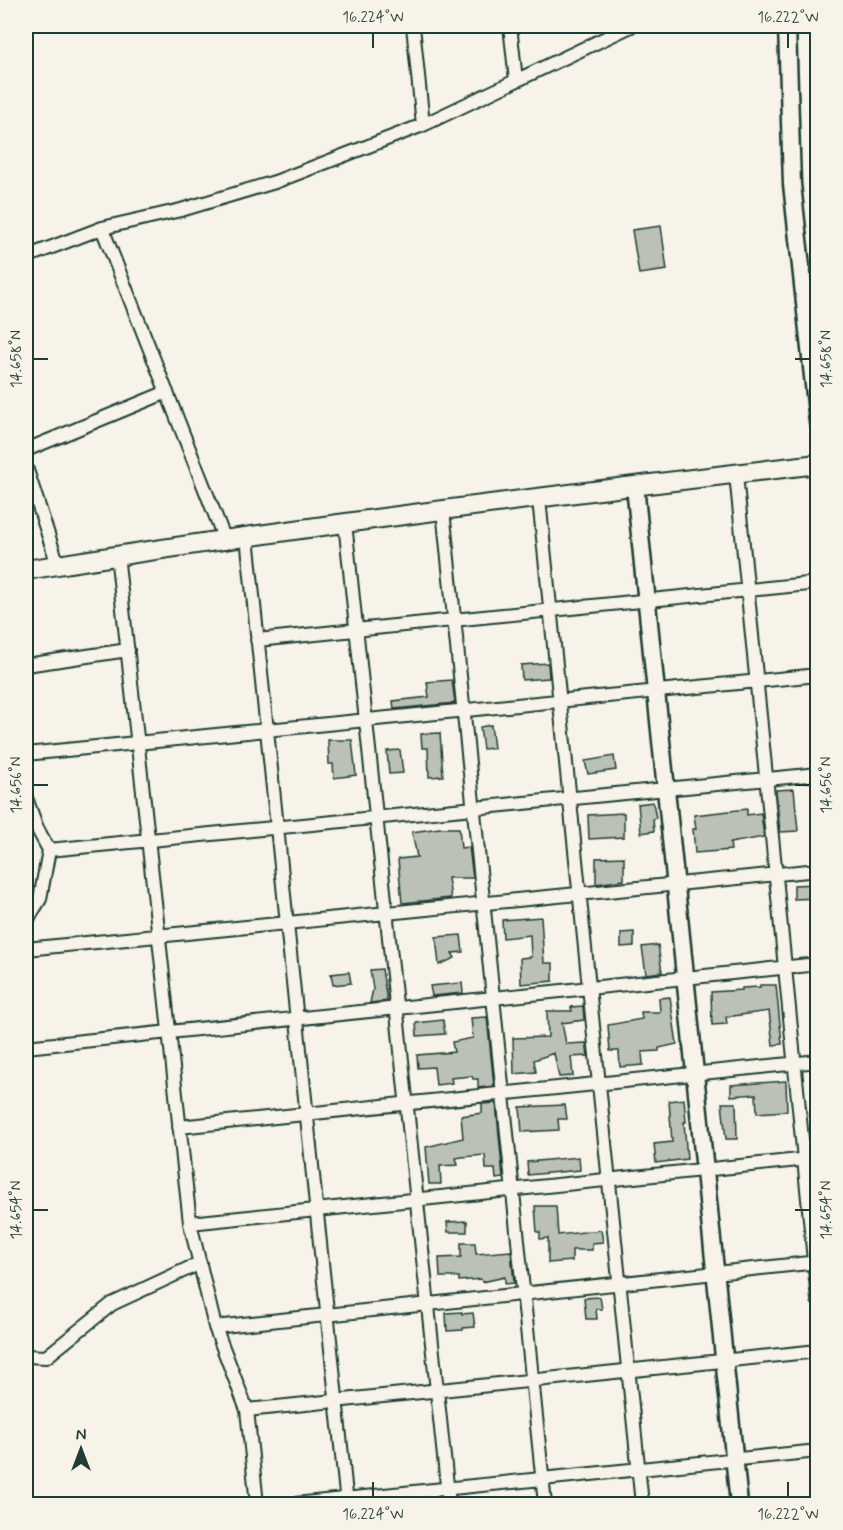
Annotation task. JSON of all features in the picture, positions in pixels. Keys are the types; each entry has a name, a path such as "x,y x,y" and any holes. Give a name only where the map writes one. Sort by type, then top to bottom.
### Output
{"main road":[{"path":"26,570 117,554 345,523 818,464"}],"street":[{"path":"413,26 423,125"},
{"path":"510,26 516,80"},
{"path":"26,257 102,228 182,210 275,182 423,125 516,80 608,31 631,26"},
{"path":"787,26 792,184 818,422"},
{"path":"102,228 225,540"},
{"path":"26,450 167,392"},
{"path":"26,467 58,565"},
{"path":"736,474 818,1300"},
{"path":"635,486 739,1504"},
{"path":"539,499 642,1504"},
{"path":"443,510 545,1504"},
{"path":"345,523 449,1504"},
{"path":"247,537 347,1502"},
{"path":"117,554 190,1222 215,1327 247,1410 257,1504"},
{"path":"257,640 818,583"},
{"path":"26,664 128,650"},
{"path":"26,754 818,675"},
{"path":"49,850 818,774"},
{"path":"26,798 37,828 49,850 40,899 26,922"},
{"path":"26,949 818,870"},
{"path":"26,1047 818,964"},
{"path":"179,1127 818,1061"},
{"path":"190,1222 818,1158"},
{"path":"215,1327 816,1262"},
{"path":"26,1356 46,1357 112,1304 200,1263"},
{"path":"247,1410 818,1351"},
{"path":"295,1504 347,1502 447,1489 818,1451"}],"building":[{"path":"661,226 667,270 639,274 632,230"},
{"path":"548,663 549,678 522,680 521,665"},
{"path":"452,680 455,703 394,709 393,701 429,697 427,682"},
{"path":"491,725 494,748 483,749 480,727"},
{"path":"440,733 443,776 429,777 428,748 422,748 421,734"},
{"path":"328,740 352,740 356,775 334,778 333,764 329,764"},
{"path":"400,750 403,773 389,774 387,751"},
{"path":"614,756 616,770 588,774 585,761"},
{"path":"794,789 798,831 780,832 776,790"},
{"path":"653,802 656,818 653,819 654,831 641,833 638,804"},
{"path":"747,809 747,815 761,813 764,837 730,843 731,850 695,853 694,815"},
{"path":"624,813 624,837 589,839 588,815"},
{"path":"459,828 461,848 469,847 473,878 448,878 451,898 402,903 398,859 417,857 412,832"},
{"path":"624,857 624,880 596,884 596,858"},
{"path":"817,884 818,898 794,899 794,885"},
{"path":"541,917 544,963 553,963 553,981 521,984 520,958 531,957 530,935 503,938 502,920"},
{"path":"634,932 634,946 621,947 621,933"},
{"path":"461,935 463,952 452,953 455,958 439,965 436,937"},
{"path":"658,945 662,972 646,974 642,947"},
{"path":"382,969 387,1001 370,1003 373,989 370,970"},
{"path":"349,972 351,983 333,985 331,974"},
{"path":"462,983 463,993 432,996 430,986"},
{"path":"760,985 776,985 782,1044 773,1045 769,1011 726,1017 727,1024 712,1025 711,992 742,990 742,988 760,987"},
{"path":"670,997 677,1044 659,1048 659,1051 642,1052 643,1065 620,1067 619,1051 610,1051 608,1025 642,1019 641,1012 660,1012 659,998"},
{"path":"583,1006 584,1020 562,1023 566,1044 586,1043 588,1056 571,1057 573,1076 559,1077 554,1053 534,1060 536,1072 514,1074 513,1038 548,1037 547,1011 572,1011 571,1007"},
{"path":"487,1017 494,1086 478,1088 478,1079 473,1079 472,1076 451,1078 452,1083 436,1085 434,1067 418,1068 417,1055 454,1052 452,1042 473,1038 471,1018"},
{"path":"443,1020 445,1034 417,1036 416,1023"},
{"path":"786,1081 787,1111 757,1113 756,1094 731,1096 731,1085"},
{"path":"684,1099 687,1159 656,1163 654,1144 672,1142 669,1101"},
{"path":"496,1103 503,1178 496,1179 495,1169 486,1169 485,1155 456,1158 458,1165 440,1166 441,1184 429,1184 426,1147 463,1138 461,1116 482,1113 482,1104"},
{"path":"722,1103 736,1103 737,1139 726,1139"},
{"path":"565,1105 567,1119 558,1119 559,1130 522,1132 520,1107"},
{"path":"579,1157 580,1170 528,1175 527,1162"},
{"path":"535,1206 556,1206 558,1235 601,1230 603,1242 592,1243 592,1250 572,1250 572,1261 548,1263 548,1238 540,1239 540,1232 537,1232"},
{"path":"467,1221 467,1232 448,1232 447,1222"},
{"path":"461,1243 475,1243 476,1254 511,1251 514,1283 505,1284 505,1277 482,1282 481,1279 459,1281 459,1277 440,1277 439,1258 461,1257"},
{"path":"600,1297 602,1309 596,1309 597,1319 586,1319 584,1298"},
{"path":"462,1312 462,1314 473,1313 475,1327 447,1331 446,1313"}]}
